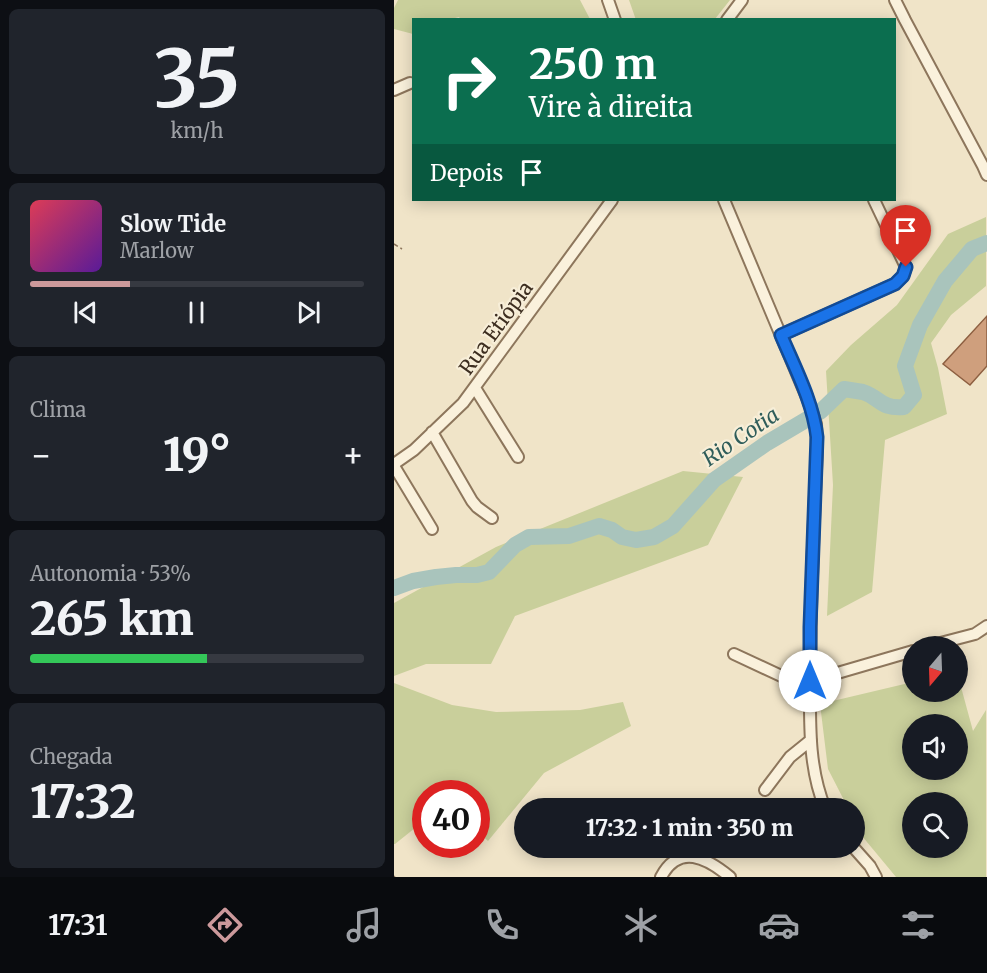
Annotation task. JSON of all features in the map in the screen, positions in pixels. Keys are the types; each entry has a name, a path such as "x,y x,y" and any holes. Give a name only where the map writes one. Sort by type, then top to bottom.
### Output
{"street":[{"path":"608,0 614,18"},
{"path":"728,18 742,0"},
{"path":"895,0 985,170"},
{"path":"394,90 410,83"},
{"name":"Rua Etiópia","path":"394,465 414,450 463,403 611,201"},
{"path":"724,201 816,424 810,681 813,761 821,798"},
{"path":"781,335 895,284 903,276 906,267 874,201"},
{"path":"475,388 518,457"},
{"path":"433,432 472,501 492,518"},
{"path":"394,465 432,529"},
{"path":"968,636 975,634 986,626"},
{"path":"734,654 798,682 810,681 902,654"},
{"path":"765,790 790,757 811,740"},
{"path":"661,877 671,863 682,856 700,858 717,866 730,877"},
{"path":"863,858 876,877"}],"path":[{"path":"394,244 402,249"}],"green space":[{"path":"398,0 580,0 589,18 412,18 412,34 394,29 394,8"},
{"path":"629,0 730,0 716,18 635,18"},
{"path":"986,217 986,286 951,315 931,343 947,414 885,440 872,592 827,616 833,485 826,371 851,345 897,305 948,234"},
{"path":"683,471 743,477 708,545 515,616 491,664 426,664 394,676 394,603 496,547"},
{"path":"394,683 452,705 496,712 580,710 623,702 631,726 544,773 523,798 514,798 514,809 490,839 490,780 412,780 412,830 394,844"},
{"path":"902,685 902,702 965,702 973,731 986,710 986,877 896,877 865,840 865,798 843,798 828,769 820,704"}],"building":[{"path":"987,316 987,366 970,385 943,364"}],"waterway":[{"name":"Rio Cotia","path":"394,588 413,581 436,577 477,575 489,572 515,545 529,537 569,536 599,526 612,530 622,537 636,540 654,537 673,526 714,480 767,443 821,411 844,389 869,394 885,405 904,407 914,395 905,366 920,325 945,281 972,249 987,243"}],"route":[{"path":"810,681 816,424 781,335 895,284 903,276 906,267"}]}
